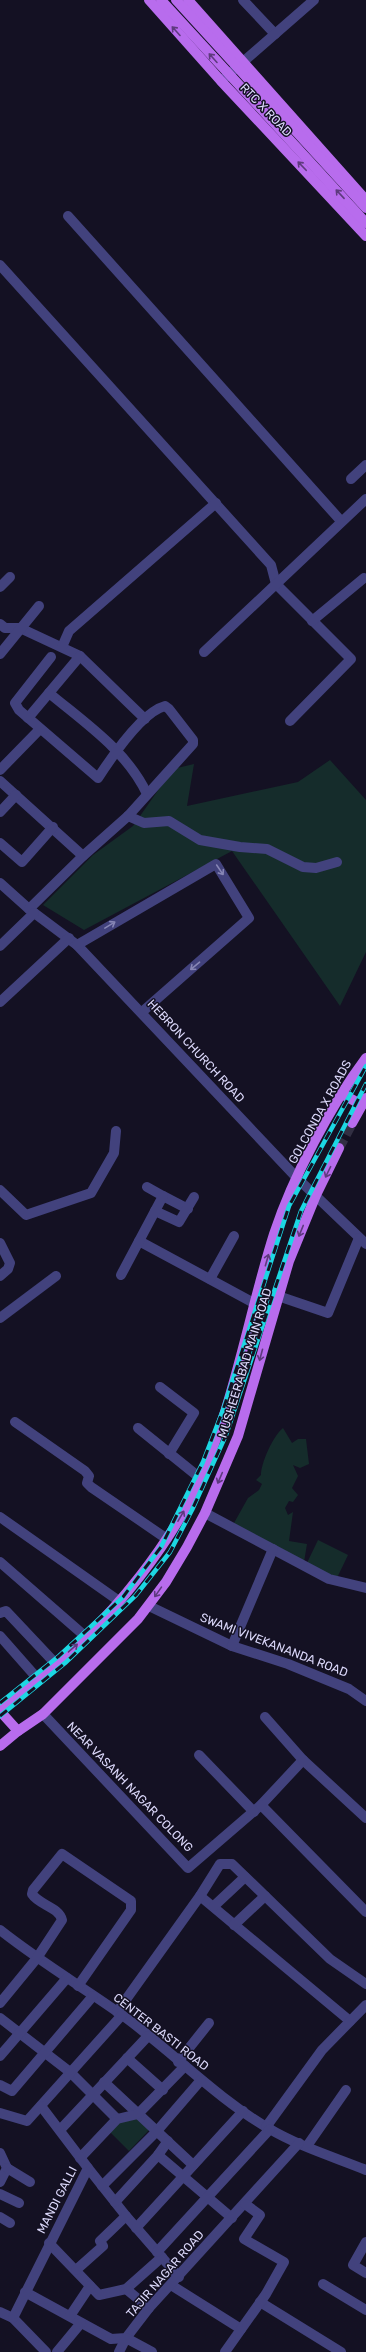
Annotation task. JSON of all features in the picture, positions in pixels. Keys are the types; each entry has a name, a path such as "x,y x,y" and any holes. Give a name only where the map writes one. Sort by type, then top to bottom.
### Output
{"main road":[{"name":"RTC X ROAD","path":"148,0 221,81 366,236"},
{"path":"161,0 366,223"},
{"path":"176,0 366,208"},
{"name":"RTC X ROAD","path":"188,0 366,200"},
{"name":"GOLCONDA X ROADS","path":"297,1178 342,1094 366,1058"},
{"path":"342,1094 364,1102 352,1123"},
{"name":"MUSHEERABAD MAIN ROAD","path":"0,1746 18,1731 43,1714 108,1650 149,1606 187,1547 205,1513 238,1436 289,1261 316,1195 340,1148"},
{"name":"MUSHEERABAD MAIN ROAD","path":"0,1710 86,1637 119,1601 168,1539 200,1478 230,1398 254,1303 275,1233 297,1178"},
{"path":"230,1398 248,1404"},
{"path":"0,1710 18,1731"}],"street":[{"path":"243,0 275,34"},
{"path":"221,81 314,0"},
{"path":"68,216 341,521"},
{"path":"3,268 271,565 276,584 351,659 290,721"},
{"path":"351,479 366,465"},
{"path":"204,652 366,499"},
{"path":"62,647 69,631 216,503"},
{"path":"0,587 10,577"},
{"path":"312,621 364,578"},
{"path":"0,654 39,606"},
{"path":"0,624 5,628 20,628 80,656 145,719"},
{"path":"28,718 80,656"},
{"path":"0,946 83,856 128,816 193,744 193,740 174,715 165,706 159,708 145,719 116,750 98,778 40,729 19,710 15,703 51,657"},
{"path":"49,693 116,750 138,775 147,794"},
{"path":"0,770 40,729"},
{"path":"0,781 53,827 83,856"},
{"path":"0,812 16,794"},
{"path":"128,816 144,823 169,821 200,840 240,847 267,849 303,867 316,868 337,862"},
{"path":"0,843 22,862 53,827"},
{"path":"77,945 216,864 249,918 142,1012"},
{"name":"HEBRON CHURCH ROAD","path":"0,883 31,911 77,945 142,1012 297,1178 362,1241"},
{"path":"0,1002 69,938"},
{"path":"0,1190 26,1215 91,1193 114,1153 116,1132"},
{"path":"147,1187 188,1209"},
{"path":"121,1275 163,1196"},
{"path":"155,1211 179,1222 194,1197"},
{"path":"210,1279 234,1236"},
{"path":"139,1241 254,1303"},
{"path":"278,1296 328,1313 362,1241"},
{"path":"0,1243 10,1263 8,1269 0,1276"},
{"path":"0,1318 56,1276"},
{"path":"160,1387 194,1413 169,1454"},
{"path":"15,1422 85,1471 89,1476 87,1483 91,1487 168,1539"},
{"path":"138,1428 200,1478"},
{"path":"205,1513 329,1579 366,1588"},
{"path":"0,1517 119,1601"},
{"path":"232,1646 273,1549"},
{"path":"0,1562 86,1637"},
{"name":"SWAMI VIVEKANANDA ROAD","path":"149,1606 232,1646 288,1664 349,1689 366,1701"},
{"path":"0,1613 6,1611 55,1664"},
{"path":"0,1636 37,1678"},
{"name":"NEAR VASANH NAGAR COLONG","path":"43,1714 188,1868 258,1808"},
{"path":"265,1717 304,1760 365,1814"},
{"path":"199,1754 258,1808 366,1912"},
{"path":"258,1808 304,1760"},
{"path":"0,2003 36,1958 62,1920 57,1912 35,1898 33,1890 62,1854 131,1901 130,1910 78,1986"},
{"path":"0,2113 27,2121 41,2106 119,2013 200,1896 220,1864 232,1864 330,1959 366,1984"},
{"path":"214,1906 245,1877"},
{"path":"200,1896 214,1906 234,1925 350,2021"},
{"path":"234,1925 265,1896"},
{"name":"CENTER BASTI ROAD","path":"0,1930 36,1958 119,2013 201,2080 268,2128 303,2145 366,2170"},
{"path":"0,2056 19,2031 67,1978"},
{"path":"0,2085 12,2091 93,1996"},
{"path":"49,2243 99,2295 126,2289 160,2255 268,2128 322,2050 350,2021 364,2010"},
{"path":"0,2018 19,2031 70,2072 94,2094 117,2119"},
{"path":"80,2158 117,2119 138,2114 163,2090 209,2023"},
{"path":"60,2130 148,2036"},
{"path":"127,2058 163,2090"},
{"path":"102,2186 157,2131 201,2080"},
{"path":"104,2082 193,2165"},
{"name":"TAJIR NAGAR ROAD","path":"119,2352 126,2338 149,2308 245,2204 303,2145 346,2090"},
{"name":"MANDI GALLI","path":"13,2318 49,2243 88,2168 41,2106"},
{"path":"136,2228 243,2111"},
{"path":"115,2202 158,2155 168,2141"},
{"path":"0,2153 7,2168 30,2182"},
{"path":"158,2155 232,2218"},
{"path":"0,2182 7,2168"},
{"path":"88,2168 136,2228 179,2277"},
{"path":"0,2194 19,2203"},
{"path":"225,2352 260,2302 284,2262 244,2238 260,2215 245,2204"},
{"path":"76,2270 103,2246 100,2241 126,2216"},
{"path":"0,2217 10,2223"},
{"path":"366,2242 353,2265 366,2273"},
{"path":"324,2284 366,2310"},
{"path":"171,2285 241,2329"},
{"path":"70,2316 90,2286"},
{"path":"126,2289 149,2308"},
{"path":"25,2292 110,2339 126,2338 152,2352"},
{"path":"260,2302 341,2352"},
{"path":"0,2312 13,2318 46,2352"},
{"path":"57,2352 81,2323"}],"green space":[{"path":"330,760 366,800 366,952 340,1006 232,851 84,930 43,905 93,855 133,826 173,769 194,764 187,806 298,782"},
{"path":"283,1428 292,1443 298,1439 306,1439 309,1464 300,1468 293,1465 298,1476 292,1488 298,1495 293,1502 289,1501 285,1508 288,1515 293,1512 289,1541 307,1544 304,1562 237,1527 234,1523 248,1498 259,1490 262,1484 256,1480 261,1475 268,1450 275,1437"},
{"path":"318,1540 348,1555 336,1580 306,1565"},
{"path":"137,2117 150,2129 129,2151 110,2132 121,2120"}],"tunnel":[{"path":"339,1148 352,1123"}],"railway":[{"path":"0,1703 59,1656 123,1597 161,1547 203,1462 223,1410 289,1206 366,1066"},
{"path":"0,1716 65,1663 136,1595 170,1552 192,1510 226,1435 301,1211 366,1084"}]}
